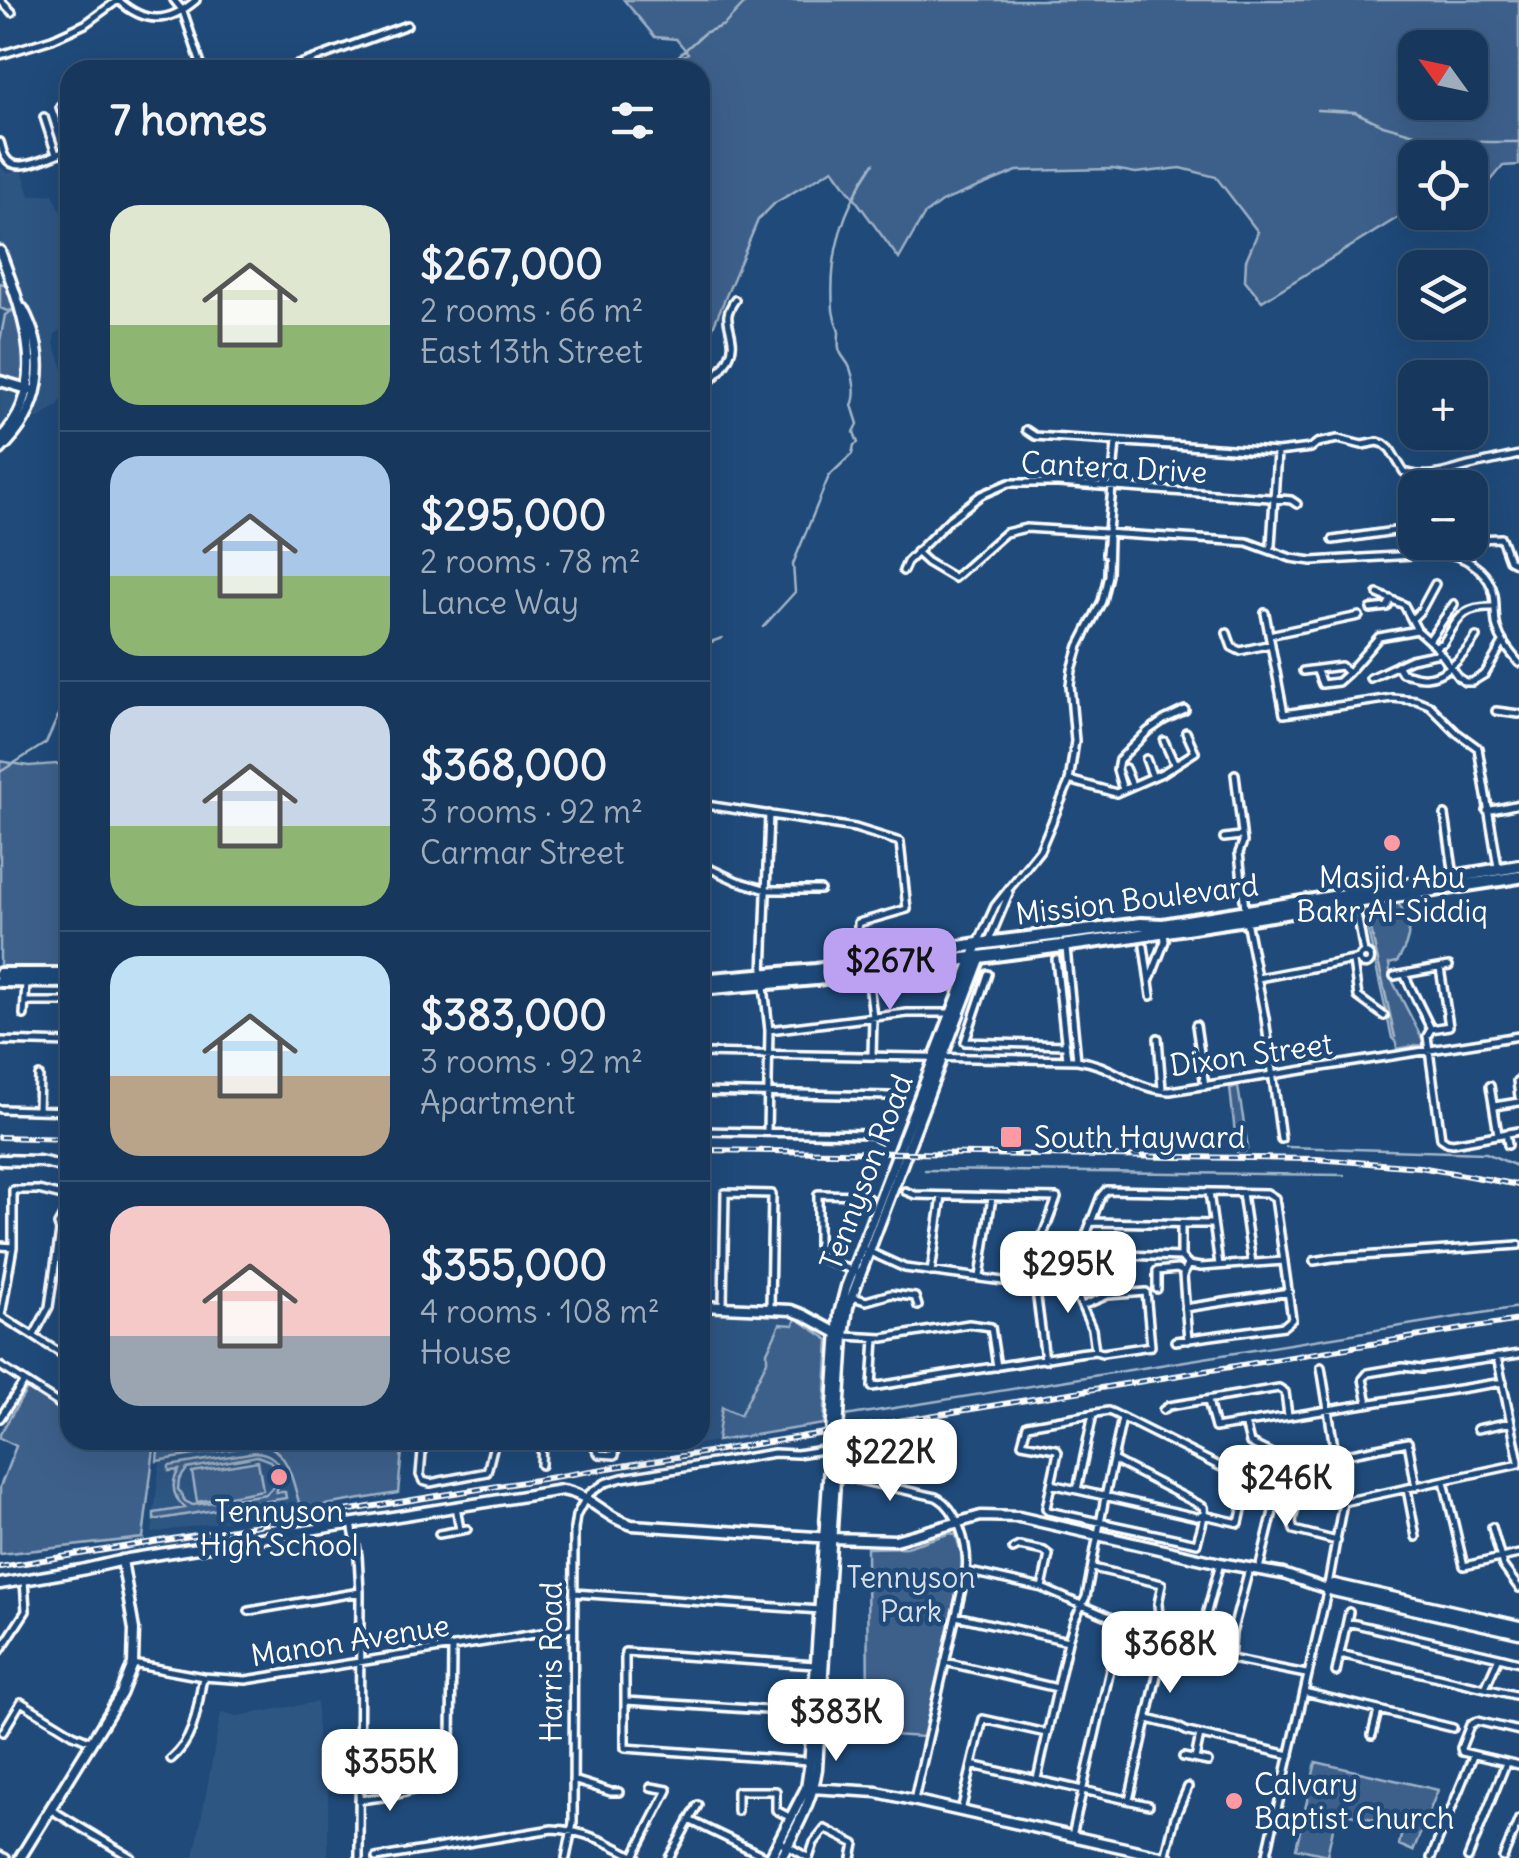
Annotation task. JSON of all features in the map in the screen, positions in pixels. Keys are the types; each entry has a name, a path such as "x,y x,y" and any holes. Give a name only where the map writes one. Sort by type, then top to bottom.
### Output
{"main road":[{"name":"Mission Boulevard","path":"710,980 868,973 1164,933 1519,866"},
{"name":"Mission Boulevard","path":"710,988 983,943 1246,916 1519,877"},
{"path":"0,974 60,974"},
{"path":"0,981 60,982"}],"street":[{"path":"0,0 12,12"},
{"path":"0,55 85,24 118,0 144,17 170,17 196,0"},
{"path":"174,0 183,11 199,60"},
{"path":"312,60 408,26"},
{"path":"44,117 56,154"},
{"path":"0,142 12,165 22,166 60,152"},
{"path":"0,251 33,330 40,361 23,422 0,450"},
{"path":"710,380 732,350 727,325 728,310 734,300"},
{"path":"0,382 32,390"},
{"path":"0,439 32,390"},
{"path":"1026,430 1034,436 1278,452 1338,439 1362,445 1378,442 1384,444 1408,475 1441,476 1519,455"},
{"name":"Tennyson Road","path":"938,1058 951,1014 976,957 1012,886 1040,850 1069,780 1074,741 1072,670 1079,646 1098,612 1106,582 1116,442"},
{"path":"1268,549 1278,452"},
{"name":"Cantera Drive","path":"903,571 906,562 954,516 999,486 1030,482 1113,487 1274,498 1297,504"},
{"path":"916,552 954,578 993,542 1016,529 1246,542 1312,561 1447,552 1467,559 1482,572 1493,592 1495,623 1519,664"},
{"path":"1333,540 1398,530"},
{"path":"1488,539 1501,538 1509,560 1519,565"},
{"path":"1413,618 1435,584"},
{"path":"1378,594 1404,605 1418,630 1465,682 1480,679 1503,642"},
{"path":"1371,608 1387,607 1391,599"},
{"path":"1432,643 1454,604"},
{"path":"1432,643 1442,644 1461,615 1476,606 1494,607"},
{"path":"1266,613 1284,714 1392,698 1416,700 1429,706 1478,748 1499,870"},
{"path":"1269,635 1358,616"},
{"path":"1316,671 1322,684 1338,682 1379,637 1418,630"},
{"path":"1227,634 1232,648 1240,651 1271,644"},
{"path":"1397,665 1402,673 1428,678 1451,667 1476,637"},
{"path":"1370,678 1410,659 1440,653"},
{"path":"1303,672 1340,666 1348,673"},
{"path":"1123,790 1117,770 1119,760 1148,731 1185,710"},
{"path":"1496,711 1519,714"},
{"path":"1069,780 1112,793 1123,790 1195,752 1186,732"},
{"path":"1164,741 1175,765"},
{"path":"1146,759 1152,775"},
{"path":"1125,768 1132,785"},
{"path":"1235,774 1246,916 1274,1075 1281,1139"},
{"path":"1487,811 1519,804"},
{"path":"710,805 855,828 900,842 907,910 858,922 858,964"},
{"path":"767,1132 769,1030 764,980 769,814"},
{"path":"1444,814 1454,876"},
{"path":"1224,838 1242,834"},
{"path":"710,869 766,890 820,890"},
{"path":"1355,902 1358,998 1384,1016"},
{"path":"1149,982 1164,933"},
{"path":"1066,946 1077,1060"},
{"path":"1144,946 1151,996"},
{"name":"Tennyson Road","path":"840,1335 864,1249 967,994 976,957"},
{"path":"1258,978 1359,958"},
{"path":"1056,959 1067,1059"},
{"path":"1394,976 1450,966"},
{"path":"1440,968 1449,1026"},
{"path":"868,973 872,1056"},
{"path":"988,974 965,1042 1066,1045"},
{"path":"1404,974 1431,1029"},
{"path":"24,1015 26,982"},
{"path":"967,994 979,998"},
{"path":"26,1002 60,1002"},
{"path":"769,1030 908,1013 951,1014"},
{"path":"1431,1029 1458,1025"},
{"path":"1196,1026 1205,1086"},
{"path":"1431,1029 1427,1036 1442,1138 1453,1143 1519,1131"},
{"name":"Dixon Street","path":"710,1053 1067,1059 1105,1066 1138,1086 1162,1090 1519,1036"},
{"path":"1158,1038 1162,1090"},
{"path":"0,1041 60,1043"},
{"path":"987,1058 988,1043"},
{"path":"38,1110 39,1076"},
{"path":"1494,1106 1519,1099 1516,1081"},
{"path":"1490,1086 1508,1146"},
{"path":"710,1092 889,1096 900,1100"},
{"path":"0,1108 60,1111"},
{"path":"710,1131 871,1134 880,1138"},
{"path":"0,1160 60,1166"},
{"path":"60,1198 38,1190 13,1190 13,1247 1,1316 60,1352"},
{"path":"1084,1256 1081,1248 1106,1190 1268,1193 1275,1198 1292,1319 1284,1326 1175,1342"},
{"path":"905,1191 914,1195 1057,1198 1037,1249 1035,1281 1044,1360"},
{"path":"1209,1192 1219,1265"},
{"path":"724,1306 725,1193 772,1194 770,1308"},
{"path":"1242,1193 1252,1263"},
{"path":"856,1272 818,1257 818,1194 868,1198"},
{"path":"931,1272 942,1196"},
{"path":"980,1278 992,1196"},
{"path":"34,1335 48,1307 60,1218"},
{"path":"1090,1222 1213,1224"},
{"path":"1181,1224 1188,1340"},
{"path":"1314,1262 1519,1245"},
{"path":"0,1246 13,1247"},
{"path":"864,1249 901,1267 931,1272 1011,1282 1069,1278"},
{"path":"1069,1278 1084,1256 1094,1254 1181,1256"},
{"path":"1156,1289 1157,1271 1284,1261"},
{"name":"Tennyson Road","path":"834,1432 840,1306 856,1272"},
{"path":"1069,1278 1092,1329 1095,1351"},
{"path":"875,1338 872,1387 1095,1351 1151,1346 1146,1292 1108,1294 1082,1306"},
{"path":"1186,1308 1290,1292"},
{"path":"850,1296 866,1301 899,1294 915,1297 918,1306"},
{"path":"710,1306 798,1312 840,1335 875,1338 963,1324 991,1327 997,1367"},
{"path":"1368,1404 1363,1378 1368,1373 1519,1354"},
{"path":"1343,1502 1519,1463 1497,1357"},
{"path":"0,1366 60,1403"},
{"path":"1266,1858 1343,1502 1321,1367"},
{"path":"0,1418 24,1382"},
{"path":"1208,1401 1214,1428 1503,1382"},
{"path":"1163,1410 1279,1388 1285,1392 1288,1416"},
{"path":"1506,1398 1519,1395"},
{"path":"1051,1484 1198,1517 1204,1516 1239,1523 1248,1483 1245,1479 1108,1411 1027,1424 1022,1443 1058,1452 1051,1484 1046,1508 1100,1524 1197,1544 1204,1516 1204,1507 1113,1460"},
{"path":"1077,1490 1093,1414"},
{"path":"1036,1779 1068,1642 1093,1568 1122,1418"},
{"path":"1478,1430 1511,1422"},
{"path":"1246,1423 1250,1443 1284,1460"},
{"path":"689,1820 769,1858 783,1844 810,1788 829,1450 834,1432"},
{"path":"827,1538 835,1475 834,1432"},
{"path":"1336,1456 1408,1442 1416,1487"},
{"path":"422,1450 420,1475 430,1483 488,1472 492,1450"},
{"path":"541,1465 542,1450"},
{"path":"597,1450 599,1454 615,1455 615,1450"},
{"path":"587,1498 605,1483 622,1478 774,1454 829,1450"},
{"path":"835,1475 946,1502 966,1556 966,1571 914,1800"},
{"path":"1444,1481 1464,1566 1519,1554"},
{"path":"1259,1569 1280,1483"},
{"path":"1407,1489 1416,1537"},
{"path":"0,1584 122,1560 555,1490 575,1492 612,1518 632,1525 827,1538 894,1540 981,1516 1008,1516 1283,1574 1327,1587 1334,1584 1519,1630"},
{"name":"Harris Road","path":"566,1858 572,1830 575,1522 587,1498"},
{"path":"1302,1503 1294,1510 1294,1530 1337,1541"},
{"path":"439,1534 464,1530 456,1506"},
{"path":"352,1523 360,1592 359,1858"},
{"path":"1492,1527 1505,1572 1519,1588"},
{"path":"1013,1549 1019,1546 1048,1555 1042,1588"},
{"path":"20,1858 121,1694 133,1664 134,1630 122,1560"},
{"path":"966,1571 1042,1588 1121,1622 1160,1623 1206,1618 1220,1563"},
{"path":"1093,1568 1162,1584 1158,1604 1162,1653 1129,1800"},
{"path":"1230,1658 1248,1568"},
{"path":"1,1646 26,1611 24,1580"},
{"path":"249,1611 360,1592"},
{"path":"574,1593 823,1610"},
{"path":"1336,1672 1349,1612"},
{"path":"956,1616 1068,1642"},
{"path":"1072,1836 1121,1622"},
{"path":"1347,1622 1519,1662"},
{"name":"Manon Avenue","path":"133,1664 203,1677 246,1680 573,1628"},
{"path":"451,1741 452,1648"},
{"path":"810,1761 625,1748 626,1652 819,1666"},
{"path":"1206,1654 1307,1674"},
{"path":"1340,1654 1519,1696"},
{"path":"1486,1688 1499,1657"},
{"path":"945,1662 1057,1688"},
{"path":"172,1759 190,1735 203,1677"},
{"path":"1304,1692 1454,1728"},
{"path":"626,1700 816,1714"},
{"path":"3,1732 22,1702 92,1742"},
{"path":"1372,1735 1378,1711"},
{"path":"781,1858 791,1818 810,1788 816,1714"},
{"path":"1148,1718 1290,1756"},
{"path":"962,1811 983,1719 1046,1734"},
{"path":"1519,1731 1476,1721 1470,1725 1461,1748 1473,1756 1519,1766"},
{"path":"1195,1759 1200,1735"},
{"path":"1430,1858 1473,1756"},
{"path":"1184,1757 1208,1762"},
{"path":"1468,1858 1506,1763"},
{"path":"972,1765 1149,1804"},
{"path":"573,1780 619,1792"},
{"path":"376,1858 552,1829 589,1834 633,1857 668,1790 652,1787"},
{"path":"810,1788 854,1789 914,1800 1166,1858 1175,1817 1188,1787"},
{"path":"359,1800 414,1790"},
{"path":"737,1811 738,1791 776,1792 776,1810 791,1818"},
{"path":"669,1858 698,1805"},
{"path":"50,1810 132,1858"},
{"path":"1503,1858 1519,1819"},
{"path":"783,1844 809,1858 825,1828 855,1844 852,1858"},
{"path":"1512,1836 1519,1842"}],"shaded area":[{"path":"0,166 7,173 22,170 30,196 53,194 60,210 60,330 54,343 60,360 60,403 39,418 7,420 0,428"},
{"path":"710,1311 784,1315 828,1338 824,1424 710,1442"},
{"name":"Tennyson High School","path":"158,1450 402,1450 398,1493 152,1533"},
{"path":"317,1702 317,1768 328,1768 328,1858 194,1858 221,1713 237,1716"}],"green space":[{"path":"624,0 1519,0 1519,165 1503,166 1488,184 1488,140 1398,140 1398,217 1262,301 1245,280 1246,260 1258,232 1216,177 1181,168 1136,173 1113,169 1017,171 941,202 924,215 899,259 833,169 775,203 758,220 710,334 710,60 677,60 688,53 676,39 655,37"},
{"path":"0,283 7,285 22,334 25,359 21,382 0,377 5,315 14,310 0,308"},
{"path":"0,761 29,766 60,764 60,968 0,967"},
{"path":"1395,900 1406,915 1409,931 1397,962 1389,964 1391,978 1425,1044 1397,1049 1362,904"},
{"path":"1238,1087 1248,1148 1244,1152 1237,1152 1230,1088"},
{"path":"796,1318 829,1340 824,1424 717,1441 722,1407 740,1415 780,1324 794,1325"},
{"path":"27,1389 60,1410 60,1450 154,1450 143,1538 0,1554 0,1487 16,1446 0,1438"},
{"path":"158,1450 225,1450 157,1461"},
{"path":"274,1450 402,1450 398,1493 301,1509 289,1470"},
{"path":"261,1453 279,1466 282,1476 276,1492 285,1492 286,1498 154,1520 154,1513 185,1508 174,1490 179,1470 169,1471 169,1466","holes":["257,1456 270,1461 276,1469 274,1486 266,1494 193,1505 185,1501 178,1489 187,1469"]},
{"path":"258,1461 263,1490 197,1502 192,1472"},
{"name":"Tennyson Park","path":"951,1533 956,1535 962,1569 923,1737 892,1735 891,1729 868,1727 867,1548 906,1547"},
{"path":"1316,1762 1438,1790 1413,1851 1399,1845 1403,1826 1337,1811 1327,1855 1296,1848"}],"waterway":[{"path":"674,60 704,33 724,25 748,0"},
{"path":"1317,110 1355,112 1425,137 1519,142"},
{"path":"763,627 795,592 793,564 829,476 858,443 852,405 854,382 840,351 833,310 833,270 846,215 874,163"},
{"path":"710,642 722,638"},
{"path":"0,772 46,743 60,712"},
{"path":"1367,912 1395,1037"},
{"path":"1286,1147 1486,1153 1519,1167"},
{"path":"925,1170 1344,1175"},
{"path":"845,1416 1519,1307"}],"railway":[{"path":"0,1137 60,1139"},
{"path":"710,1150 1316,1159 1420,1167 1519,1185"},
{"path":"0,1567 1519,1320"}],"place":[{"name":"Masjid Abu Bakr Al-Siddiq","path":"1392,843"},
{"name":"South Hayward","path":"1011,1137"},
{"name":"Tennyson High School","path":"279,1477"},
{"name":"Calvary Baptist Church","path":"1234,1801"}]}
